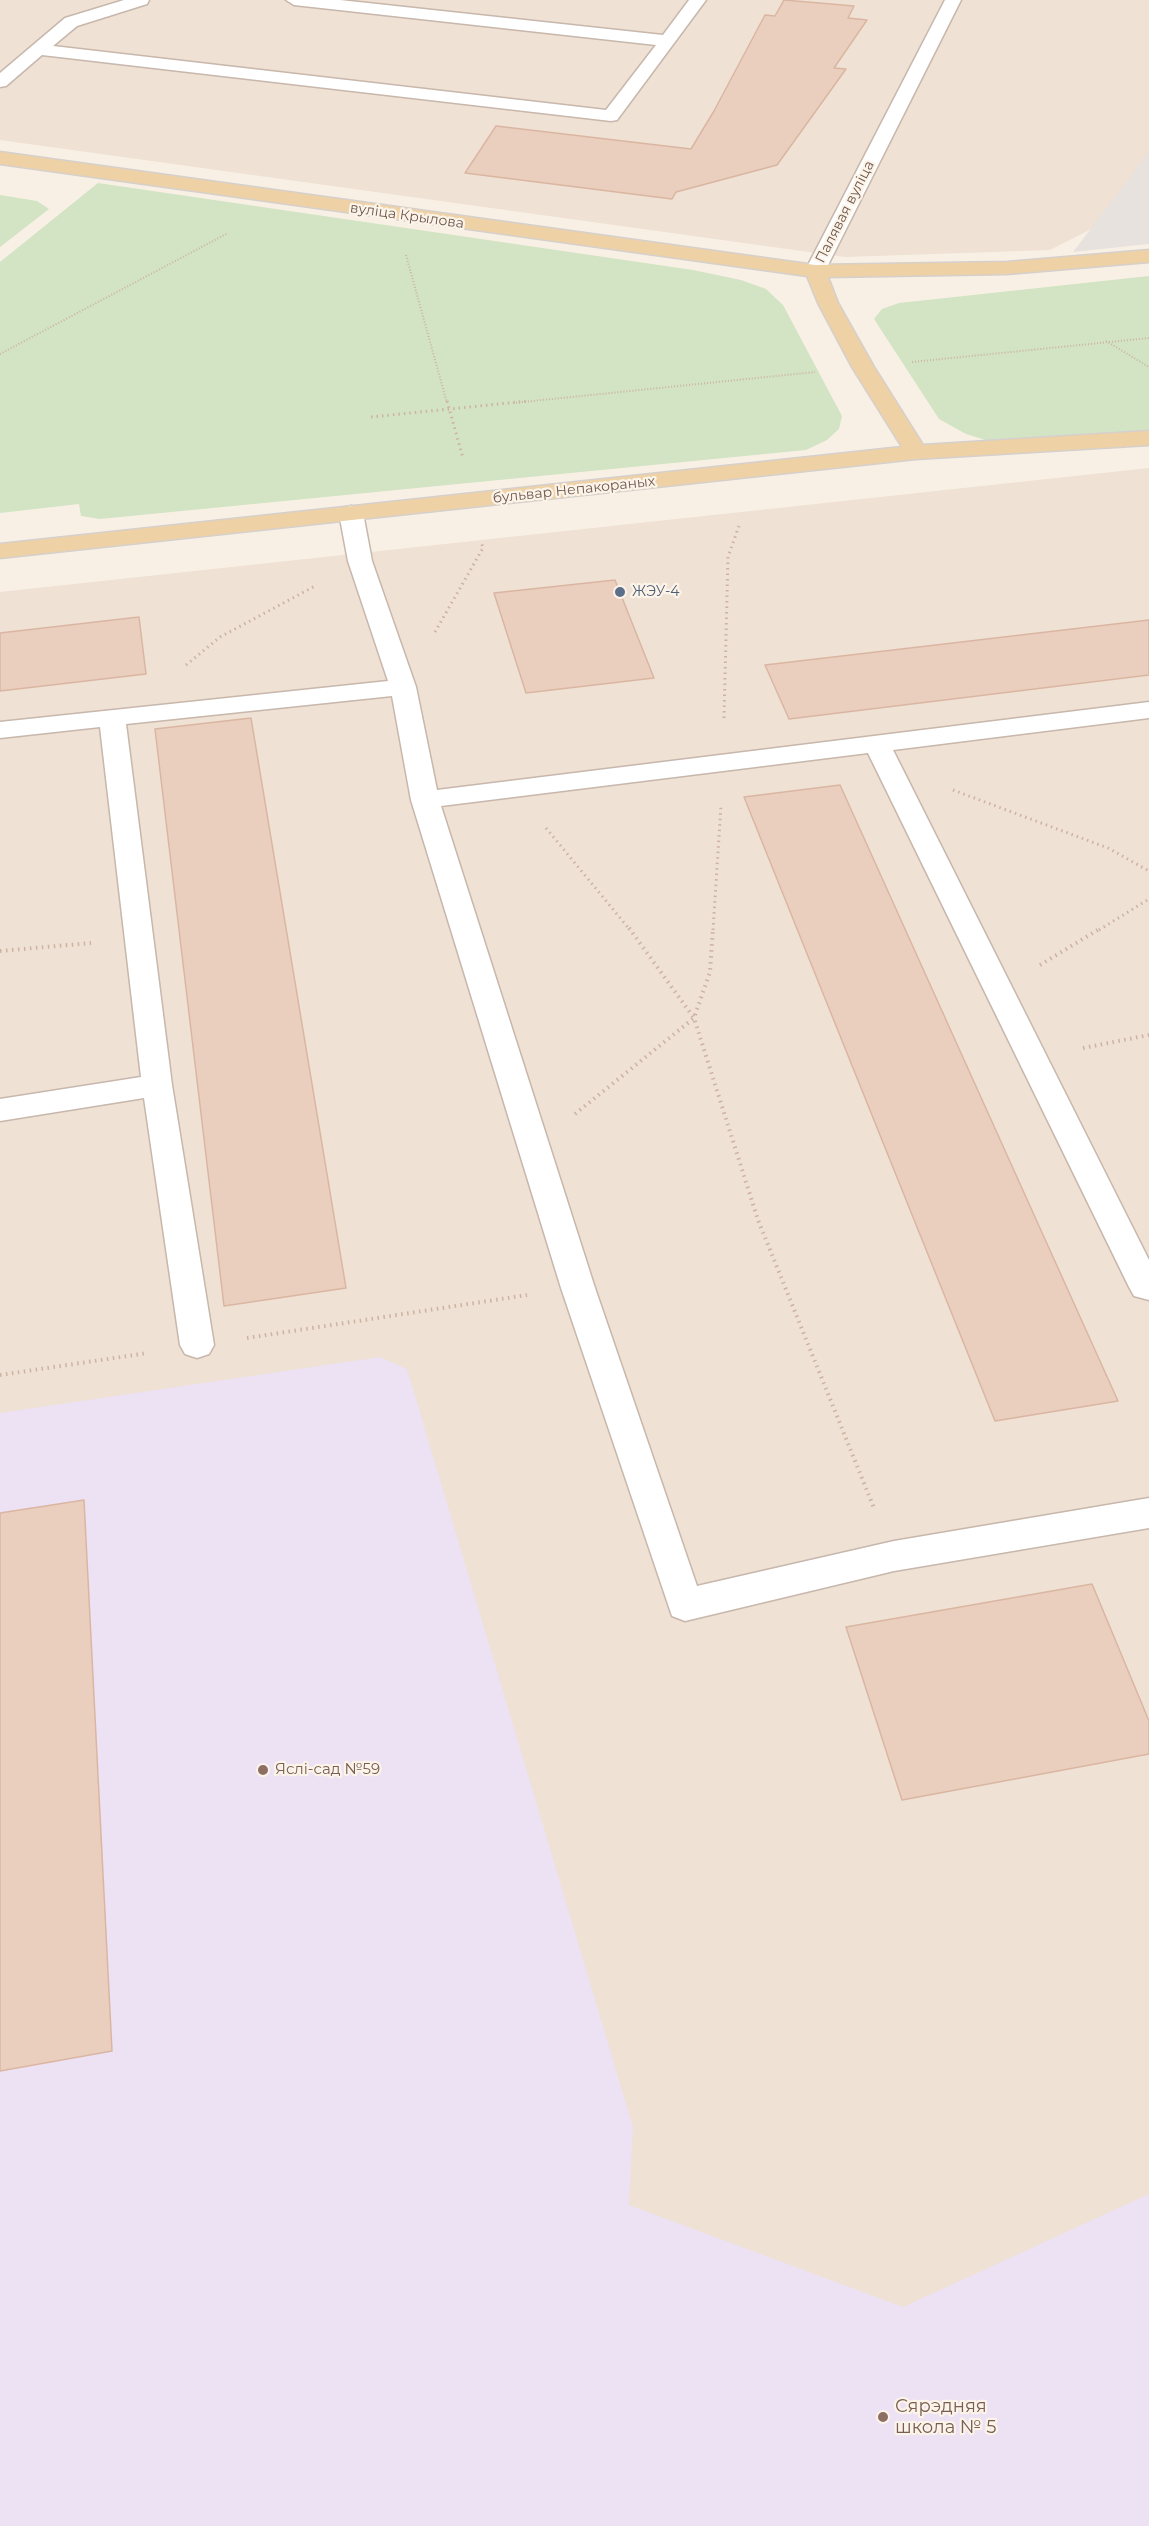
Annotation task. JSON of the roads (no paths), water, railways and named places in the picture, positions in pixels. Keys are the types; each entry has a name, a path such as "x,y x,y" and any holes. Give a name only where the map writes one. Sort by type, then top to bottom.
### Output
{"main road":[{"name":"вуліца Крылова","path":"0,158 814,271 1006,268 1149,256"},
{"name":"Палявая вуліца","path":"814,271 828,303 863,367 916,452"},
{"name":"бульвар Непакораных","path":"0,550 916,452 1149,438"}],"street":[{"path":"0,82 71,22 141,0"},
{"path":"294,0 668,41"},
{"path":"38,49 611,116 699,0"},
{"name":"Палявая вуліца","path":"814,271 954,0"},
{"path":"351,513 360,561 403,687 425,800 578,1288 685,1605 894,1556 1149,1513"},
{"path":"0,730 403,687"},
{"path":"425,800 723,762 882,755 1149,710"},
{"path":"112,718 157,1085 197,1345"},
{"path":"882,755 1146,1287 1149,1287"},
{"path":"0,1110 157,1085"}],"place":[{"name":"ЖЭУ-4","path":"620,592"},
{"name":"Яслі-сад №59","path":"263,1770"},
{"name":"Сярэдняя школа № 5","path":"883,2417"}]}
